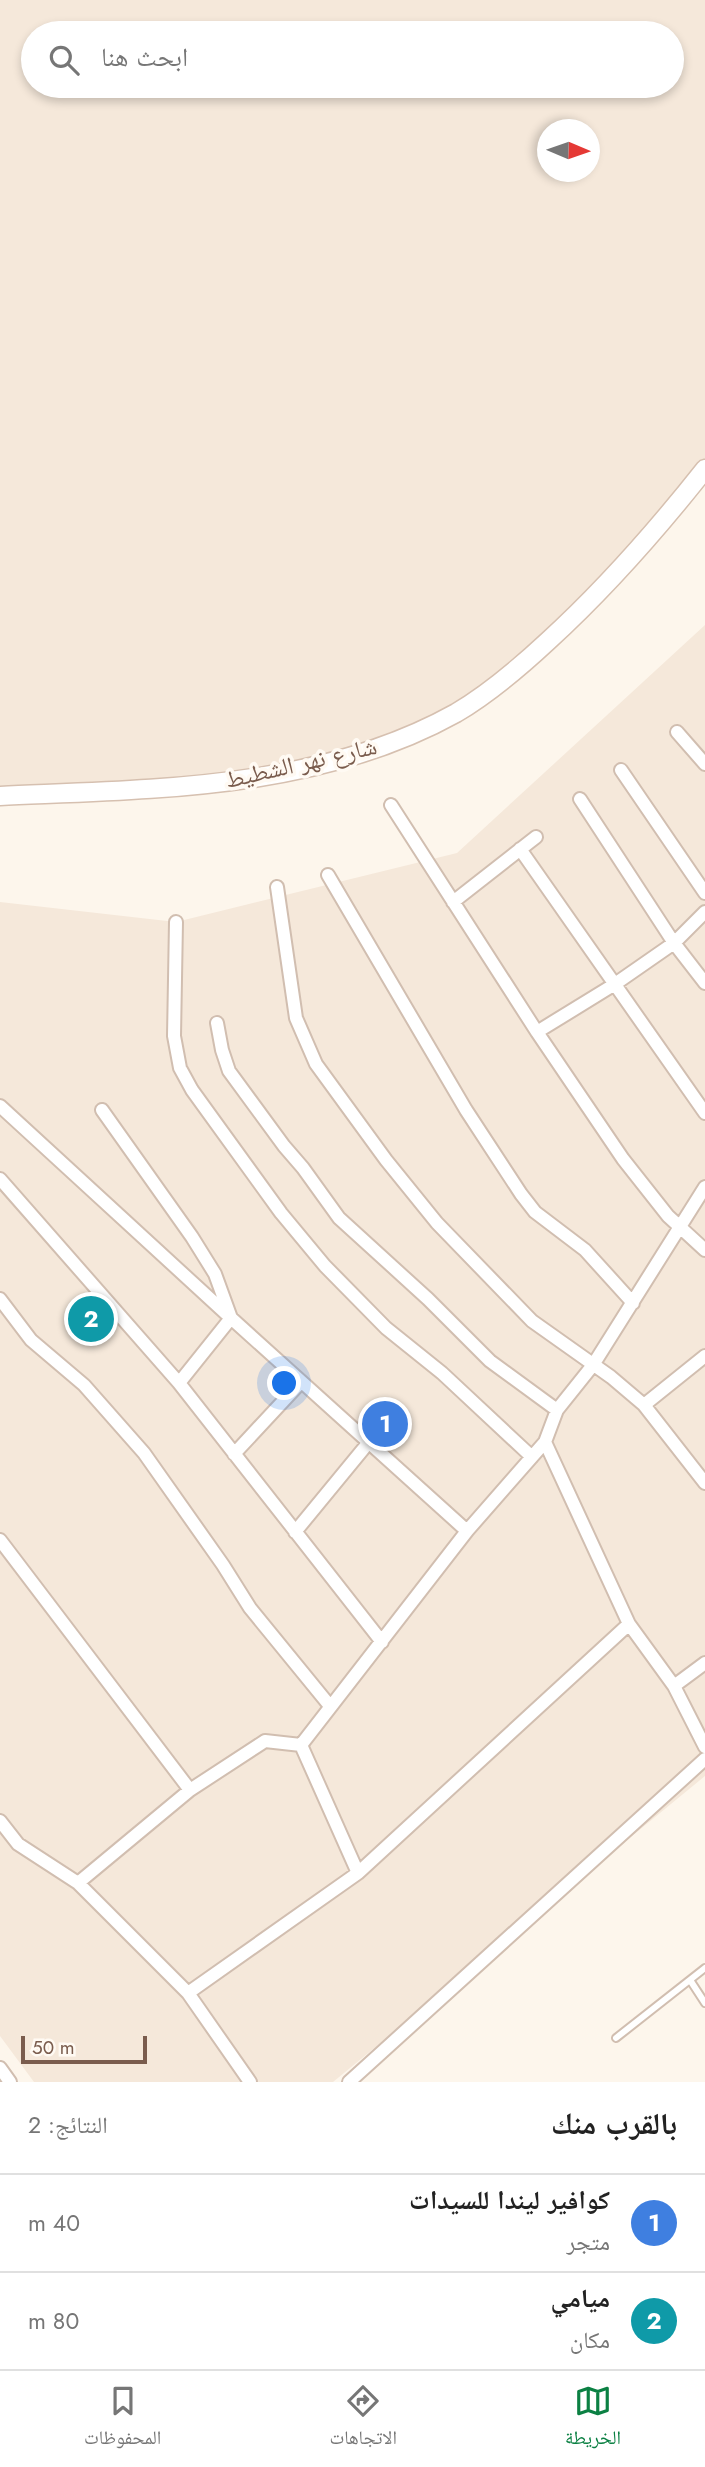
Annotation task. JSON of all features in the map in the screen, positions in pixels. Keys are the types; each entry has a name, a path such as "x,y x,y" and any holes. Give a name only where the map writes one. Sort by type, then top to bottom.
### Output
{"main road":[{"name":"شارع نهر الشطيط","path":"0,796 145,789 238,780 335,760 386,744 435,724 502,682 577,615 643,546 705,468"}],"street":[{"path":"677,732 705,764"},
{"path":"621,770 705,893"},
{"path":"580,800 674,943 705,983"},
{"path":"391,805 537,1032 623,1159 658,1205 705,1250"},
{"path":"453,902 536,837"},
{"path":"520,849 705,1113"},
{"path":"328,875 466,1110 520,1194 545,1220 586,1250 633,1303"},
{"path":"277,887 296,1018 316,1064 386,1160 437,1223 532,1321 593,1364 644,1405 705,1483"},
{"path":"537,1032 615,984 674,943 705,912"},
{"path":"176,922 174,1036 180,1068 192,1090 281,1213 325,1266 386,1328 442,1373 532,1457"},
{"path":"218,1023 222,1050 229,1071 339,1217 490,1361 558,1410"},
{"path":"0,1106 467,1531"},
{"path":"102,1110 215,1274 231,1318"},
{"path":"0,1179 179,1383 382,1642"},
{"path":"301,1745 467,1531 545,1442 558,1410 593,1364 705,1187"},
{"path":"0,1299 31,1339 84,1385 144,1453 250,1608 330,1706"},
{"path":"179,1383 231,1318"},
{"path":"644,1405 705,1356"},
{"path":"234,1454 302,1382"},
{"path":"545,1442 629,1624 674,1686 705,1747"},
{"path":"295,1532 369,1443"},
{"path":"0,1540 190,1790"},
{"path":"188,1993 358,1872 629,1624"},
{"path":"674,1686 705,1663"},
{"path":"78,1883 190,1790 265,1741 301,1745"},
{"path":"301,1745 358,1872"},
{"path":"349,2082 705,1759"},
{"path":"0,1821 18,1844 78,1883 188,1993 250,2082"},
{"path":"0,2068 10,2082"}],"lane":[{"path":"616,2038 705,1968"},
{"path":"690,1980 705,2003"}],"shaded area":[{"path":"0,0 705,0 705,469 643,546 458,711 310,766 0,796"},
{"path":"705,625 705,1776 333,2082 34,2082 0,2036 0,902 176,922 457,853"}],"place":[{"name":"ميامي","path":"91,1319"},
{"name":"كوافير ليندا للسيدات","path":"385,1424"}]}
